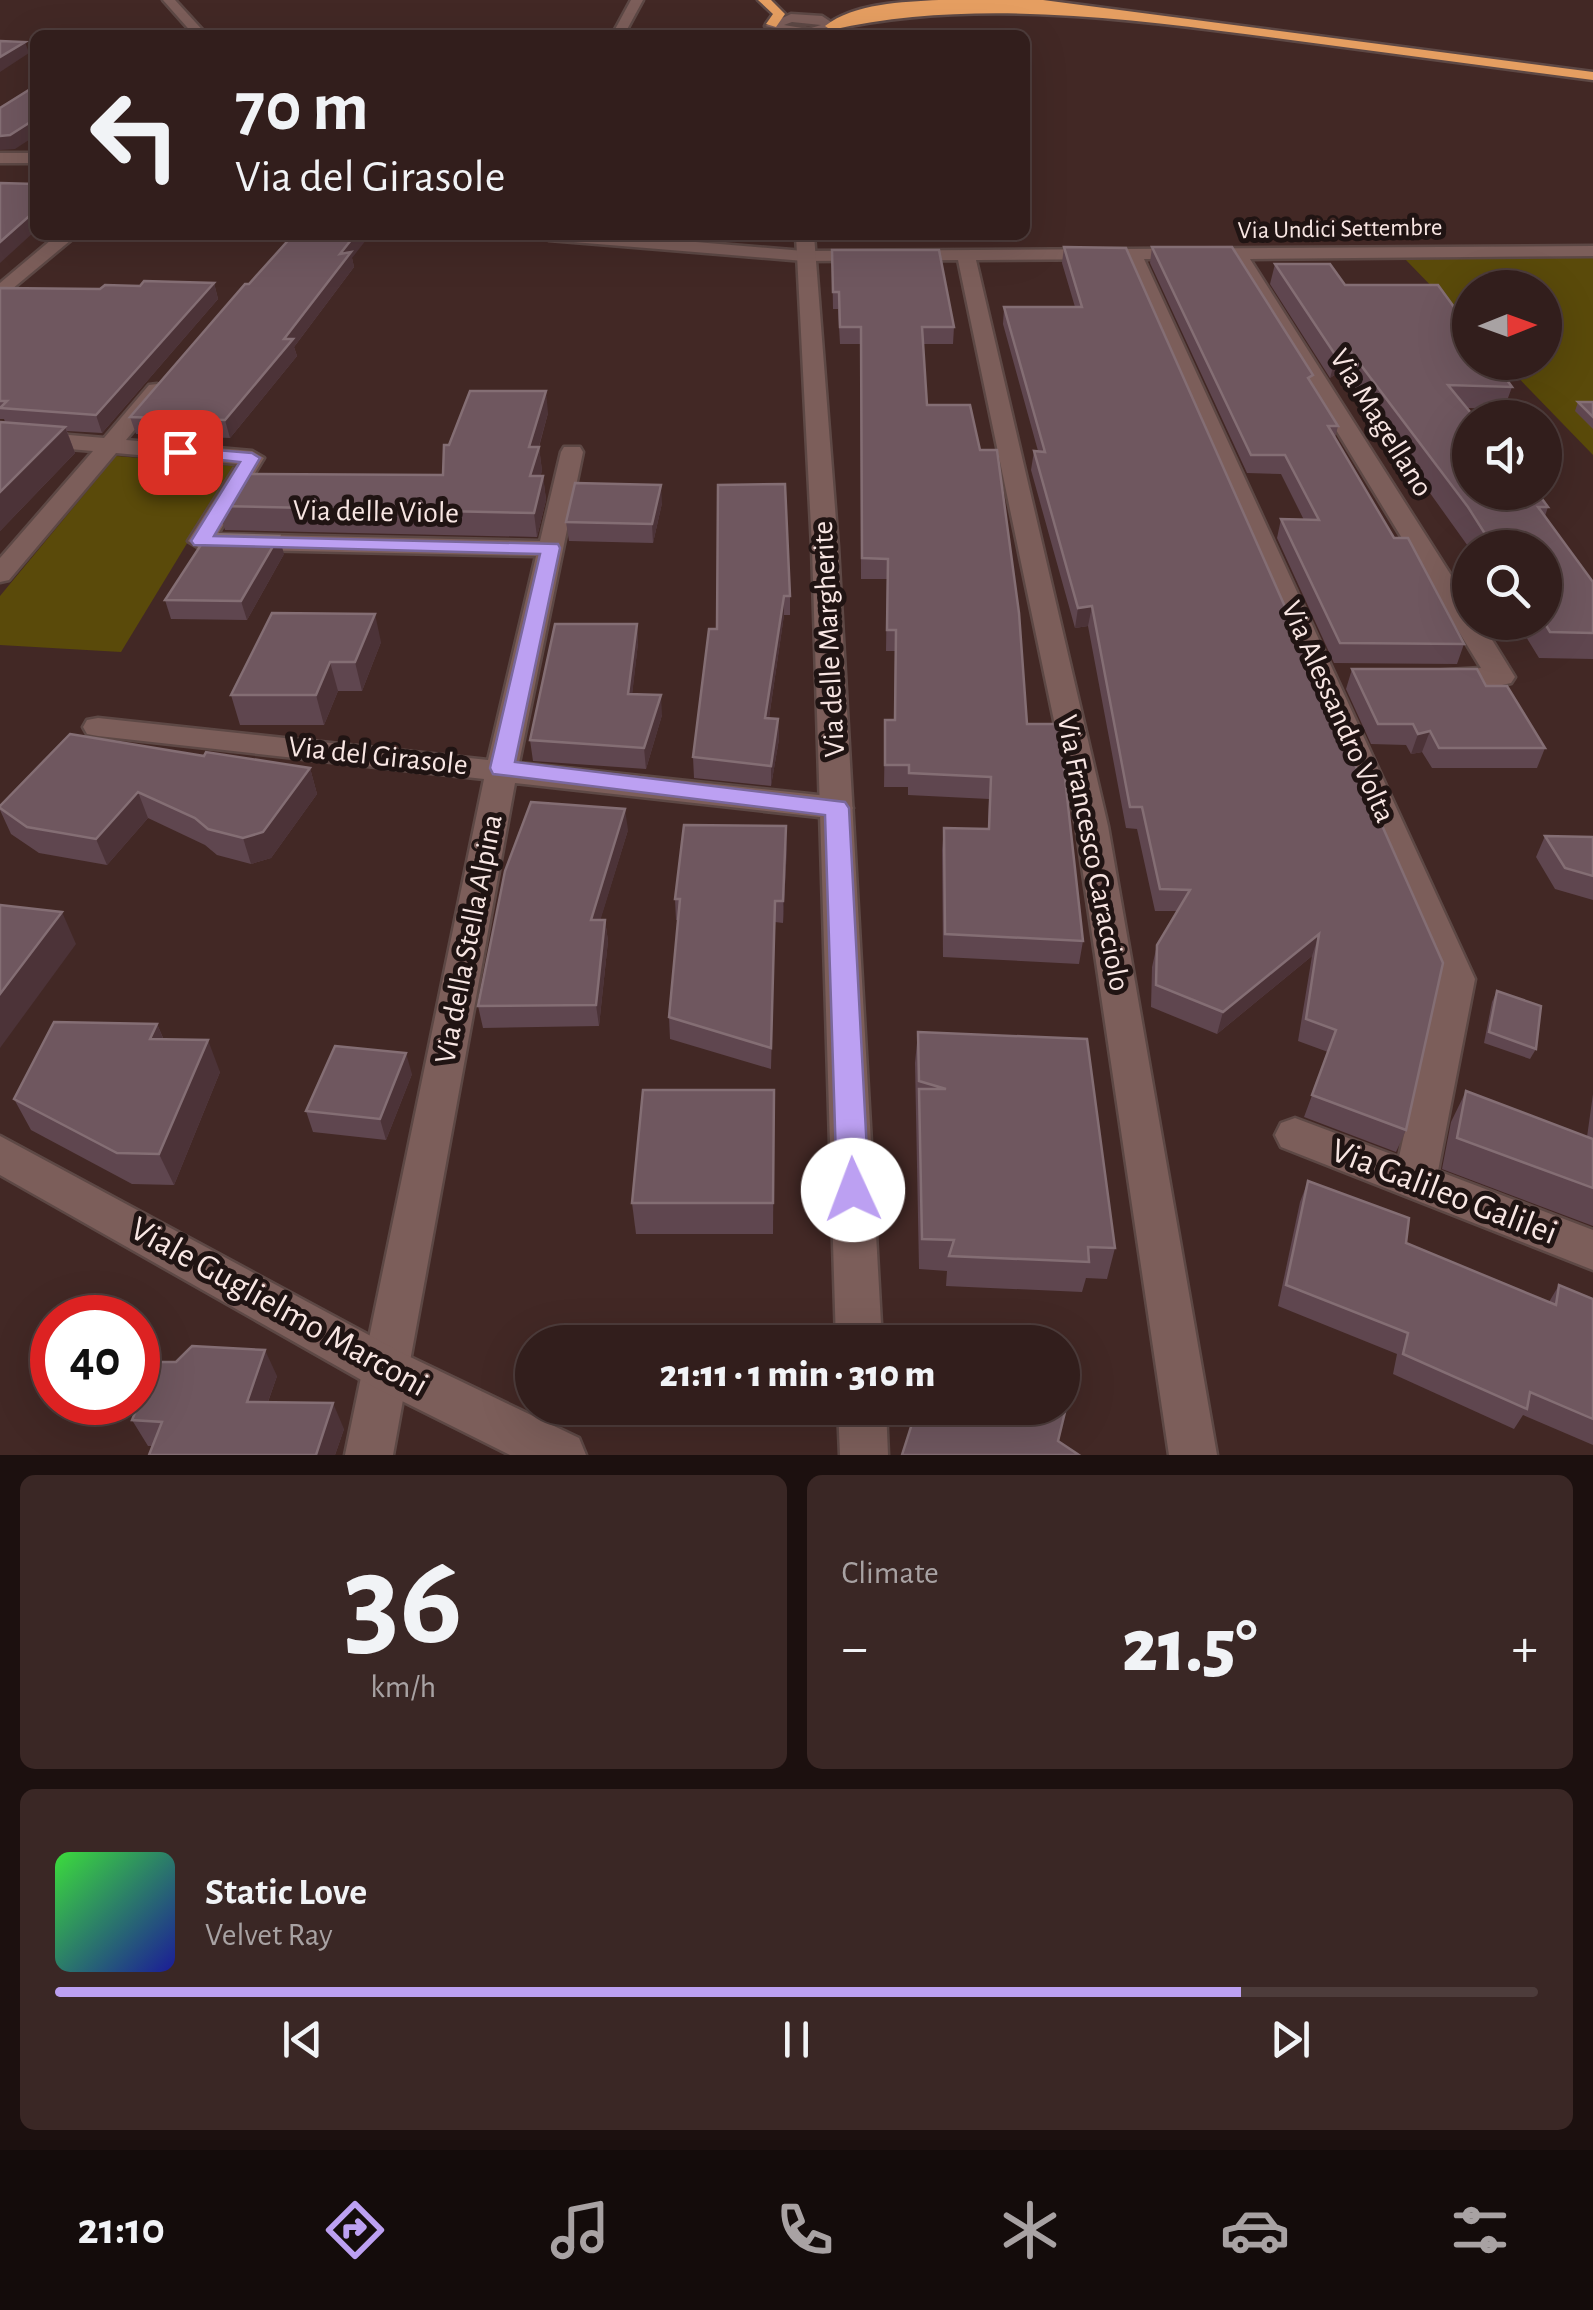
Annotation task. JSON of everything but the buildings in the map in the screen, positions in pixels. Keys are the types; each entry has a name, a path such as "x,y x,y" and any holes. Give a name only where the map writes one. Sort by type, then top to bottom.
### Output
{"highway":[{"path":"764,0 778,14 772,24"},
{"path":"1017,0 1593,73"},
{"path":"1056,0 1593,73"},
{"path":"831,26 840,18 860,12 974,1 1218,26"}],"street":[{"path":"169,0 196,30"},
{"path":"621,30 637,0"},
{"path":"779,30 772,24 794,9 831,26"},
{"path":"820,30 831,26"},
{"path":"1,159 30,158"},
{"path":"0,294 62,240"},
{"name":"Via Undici Settembre","path":"676,240 966,257 1593,251"},
{"name":"Via delle Margherite","path":"804,245 826,547 858,1325"},
{"name":"Via Magellano","path":"1238,255 1501,677 1422,676"},
{"name":"Via Alessandro Volta","path":"1134,256 1332,676 1457,978 1415,1181"},
{"name":"Via Francesco Caracciolo","path":"966,257 1092,826 1193,1455"},
{"path":"0,574 171,372"},
{"path":"0,436 109,446"},
{"name":"Via delle Viole","path":"109,446 252,458 201,541 551,548"},
{"name":"Via della Stella Alpina","path":"370,1455 502,768 572,452"},
{"name":"Via del Girasole","path":"98,726 837,808"},
{"name":"Via Galileo Galilei","path":"1295,1135 1593,1250"},
{"name":"Viale Guglielmo Marconi","path":"0,1154 388,1370 562,1455"},
{"path":"863,1425 864,1455"}],"shaded area":[{"path":"1593,257 1593,455 1562,423 1562,400 1540,400 1520,380 1562,380 1562,270 1452,270 1452,307 1405,259"},
{"path":"116,456 234,466 121,652 0,645 0,596"}],"route":[{"path":"180,452 252,458 201,541 551,548 502,768 837,808 853,1190"}]}
